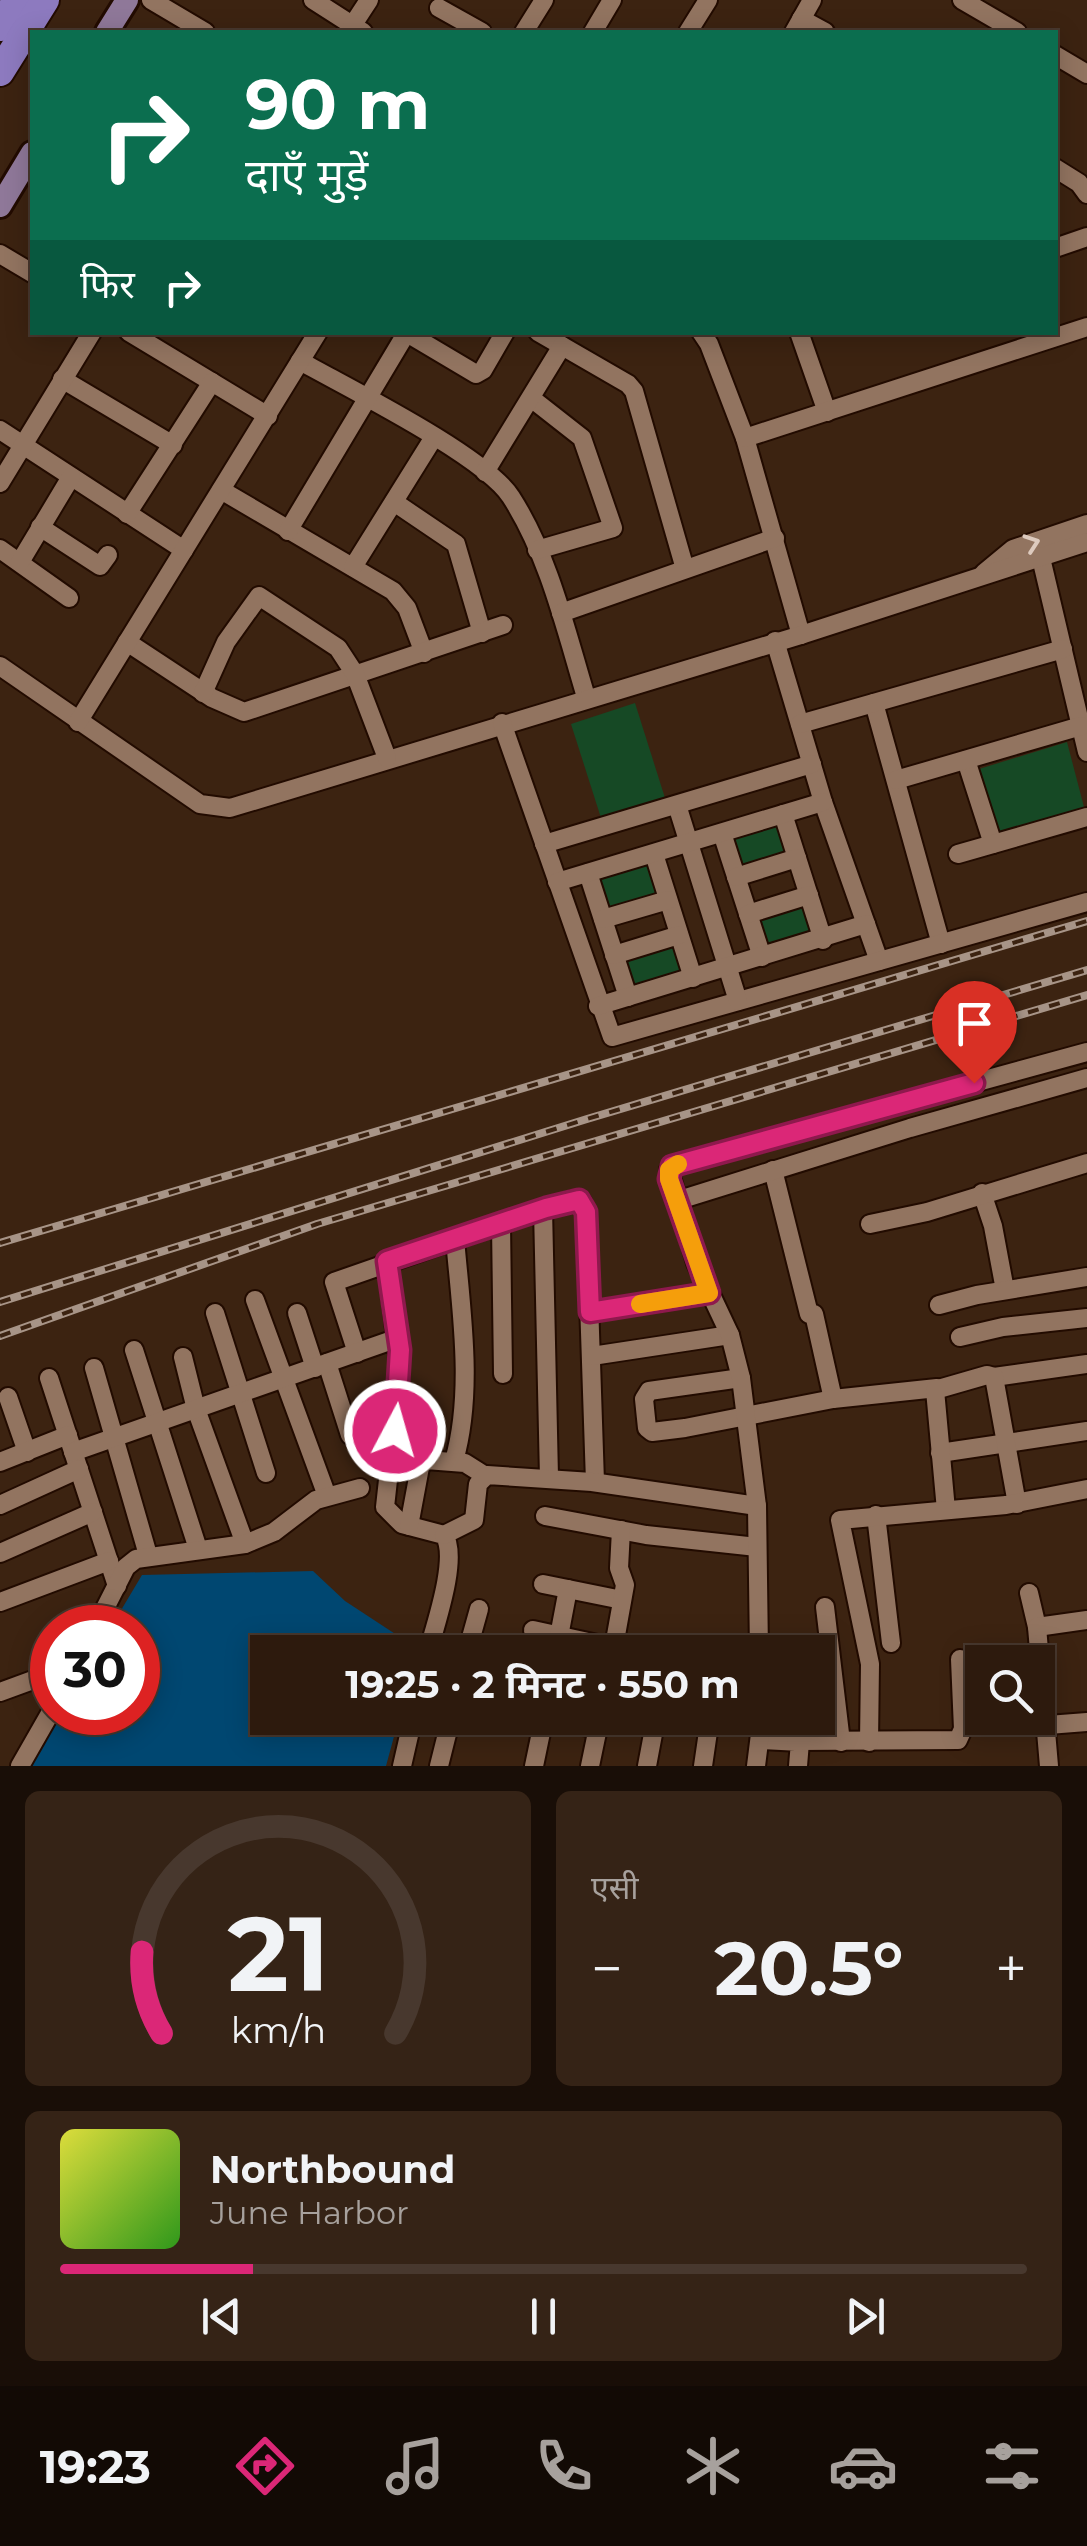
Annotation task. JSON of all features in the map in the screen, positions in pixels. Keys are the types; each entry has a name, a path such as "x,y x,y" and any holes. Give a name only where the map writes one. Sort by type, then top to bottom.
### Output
{"highway":[{"path":"0,27 17,0"},
{"path":"0,72 44,0"}],"main road":[{"path":"108,30 127,0"},
{"path":"0,206 30,157"}],"street":[{"path":"151,0 202,30"},
{"path":"312,0 357,29 369,0"},
{"path":"525,30 544,0"},
{"path":"593,30 612,0"},
{"path":"689,30 708,0"},
{"path":"797,26 812,0"},
{"path":"971,2 1014,30"},
{"path":"424,22 442,4 479,30"},
{"path":"1058,57 1087,74"},
{"path":"1058,170 1079,183 1087,194"},
{"path":"1058,247 1087,237"},
{"path":"0,254 30,273"},
{"path":"744,438 1087,326"},
{"path":"0,483 90,335"},
{"path":"78,722 316,335"},
{"path":"288,531 406,335"},
{"path":"410,335 476,374 483,370 504,335"},
{"path":"543,335 634,391 686,568"},
{"path":"703,335 744,438 801,635"},
{"path":"800,335 826,412"},
{"path":"155,339 212,382 268,416"},
{"path":"485,472 562,346"},
{"path":"300,361 434,437 485,472 512,498 561,613 586,697"},
{"path":"62,379 173,445"},
{"path":"127,514 212,382"},
{"path":"531,398 582,438 613,528 536,550"},
{"path":"0,430 184,550"},
{"path":"353,567 434,437"},
{"path":"20,562 71,476"},
{"path":"221,490 399,595 424,652"},
{"path":"394,502 456,544 482,633"},
{"path":"984,573 1013,550 1087,524"},
{"path":"40,527 100,566 108,555"},
{"path":"561,613 775,538"},
{"path":"0,666 200,804 217,808 242,805 586,697 801,635 1087,542"},
{"path":"0,549 69,598"},
{"path":"1042,558 1087,752"},
{"path":"203,693 226,642 259,596 338,648 355,674 386,758"},
{"path":"127,642 203,693 244,712 504,626"},
{"path":"775,642 823,802 879,961"},
{"path":"800,724 1063,649"},
{"path":"874,703 941,944"},
{"path":"502,723 612,1038 1087,902"},
{"path":"896,780 1081,726"},
{"path":"966,760 994,844"},
{"path":"544,844 812,764"},
{"path":"557,882 823,802"},
{"path":"677,805 738,1001"},
{"path":"783,814 823,940"},
{"path":"958,854 1087,817"},
{"path":"722,832 762,958"},
{"path":"654,854 692,978"},
{"path":"736,877 797,858"},
{"path":"588,874 628,997"},
{"path":"748,914 809,895"},
{"path":"603,919 668,900"},
{"path":"598,1006 866,924"},
{"path":"614,955 679,935"},
{"path":"759,1635 757,1506 742,1378 730,1335 709,1293 668,1173 674,1165 1087,1052"},
{"path":"676,1200 1087,1078"},
{"path":"870,1224 927,1212 1087,1163"},
{"path":"773,1170 796,1274 809,1314 814,1314 833,1400"},
{"path":"982,1194 993,1226 1005,1290"},
{"path":"357,1353 334,1282 574,1200 584,1206 595,1482"},
{"path":"543,1209 549,1477"},
{"path":"501,1224 503,1374"},
{"path":"454,1461 462,1428 463,1378 455,1239"},
{"path":"387,1261 398,1338 399,1404 385,1501 390,1515 409,1526 444,1535 474,1520 478,1484 484,1475"},
{"path":"939,1305 1087,1277"},
{"path":"590,1312 709,1293"},
{"path":"255,1300 327,1496"},
{"path":"215,1313 266,1473"},
{"path":"297,1313 350,1436"},
{"path":"960,1337 1003,1326 1087,1318"},
{"path":"592,1356 730,1335"},
{"path":"0,1505 73,1452 398,1338"},
{"path":"134,1350 198,1549"},
{"path":"182,1356 196,1409 246,1544"},
{"path":"742,1378 649,1390 644,1396 647,1428 652,1432 833,1400 937,1388 986,1375 1087,1364"},
{"path":"94,1368 148,1554"},
{"path":"994,1377 1017,1504"},
{"path":"50,1378 116,1586"},
{"path":"937,1388 946,1510"},
{"path":"8,1396 27,1452"},
{"path":"940,1453 1087,1431"},
{"path":"0,1462 27,1452 73,1452"},
{"path":"409,1526 420,1465 430,1459 475,1466 484,1475 595,1482 757,1506"},
{"path":"107,1605 130,1563 148,1554 246,1544 274,1532 298,1512 327,1496 360,1488"},
{"path":"869,1742 870,1664 839,1523 843,1518 1017,1504 1087,1490"},
{"path":"0,1553 93,1512"},
{"path":"876,1515 891,1643"},
{"path":"545,1516 757,1547"},
{"path":"616,1635 622,1600 621,1530"},
{"path":"432,1635 448,1565 449,1543 444,1535"},
{"path":"0,1602 109,1561"},
{"path":"543,1584 622,1600"},
{"path":"560,1635 568,1589"},
{"path":"1029,1593 1040,1645"},
{"path":"825,1607 840,1742"},
{"path":"472,1635 479,1609"},
{"path":"1038,1628 1087,1620"},
{"path":"533,1630 542,1635"},
{"path":"760,1740 958,1740 963,1728 960,1659"},
{"path":"0,1692 30,1681"},
{"path":"1055,1724 1087,1722"},
{"path":"20,1766 38,1735"},
{"path":"402,1766 409,1735"},
{"path":"439,1766 447,1735"},
{"path":"534,1766 540,1735"},
{"path":"590,1766 597,1735"},
{"path":"647,1766 653,1735"},
{"path":"703,1766 708,1735"},
{"path":"756,1766 760,1735"},
{"path":"1048,1735 1049,1766"},
{"path":"796,1741 800,1742 798,1766"}],"green space":[{"path":"635,703 665,798 601,818 571,724"},
{"path":"1067,742 1084,807 997,833 979,769"},
{"path":"781,820 792,856 739,872 728,836"},
{"path":"650,861 660,897 607,913 596,877"},
{"path":"807,901 818,936 764,953 753,917"},
{"path":"674,940 684,976 631,992 620,956"}],"water":[{"path":"313,1571 345,1601 397,1635 250,1635 250,1735 394,1735 386,1766 29,1766 48,1735 160,1735 160,1605 124,1605 142,1575"}],"railway":[{"path":"0,1243 1087,921"},
{"path":"0,1302 587,1119 1087,970"},
{"path":"0,1336 317,1224 1087,995"}],"slow traffic":[{"path":"640,1304 709,1293 669,1179 669,1170 678,1164"}],"route":[{"path":"395,1431 400,1350 387,1261 579,1200 586,1212 590,1312 709,1293 669,1179 672,1166 974,1083"}]}
